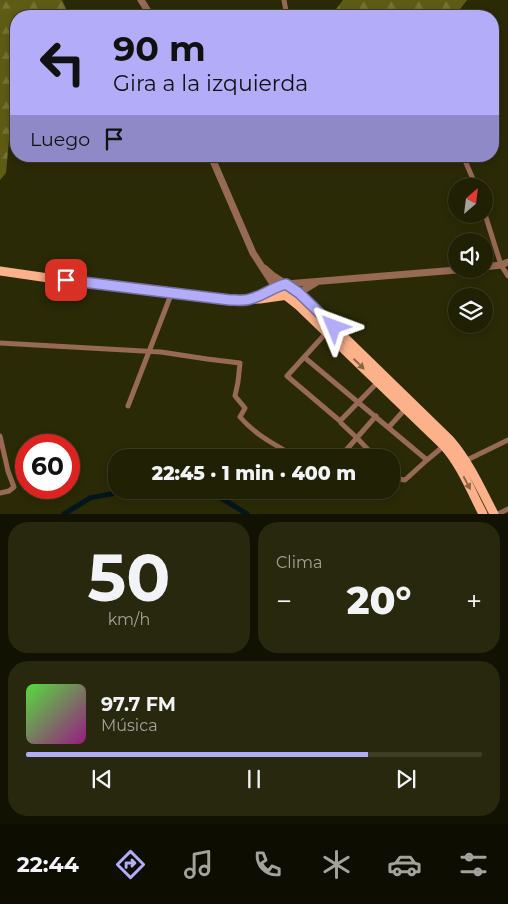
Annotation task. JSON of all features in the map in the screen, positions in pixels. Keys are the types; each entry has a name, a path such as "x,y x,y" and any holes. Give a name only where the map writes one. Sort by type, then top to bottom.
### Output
{"main road":[{"path":"0,271 83,283 230,300 250,300 299,293"},
{"path":"250,300 275,287 286,284 299,293 384,375 409,406 447,443 451,454 461,463 494,514"},
{"path":"275,287 299,306 377,382 409,406"},
{"path":"461,463 483,514"}],"street":[{"path":"214,162 253,253 275,287"},
{"path":"466,162 473,178"},
{"path":"489,223 508,276"},
{"path":"264,268 272,276 286,284 448,271"},
{"path":"299,293 319,281"},
{"path":"128,406 172,292"},
{"path":"326,333 287,376 340,421 367,449"},
{"path":"0,343 150,351 240,363 235,396 245,408 240,417 269,442 281,449"},
{"path":"304,357 427,460"},
{"path":"340,421 384,375"},
{"path":"389,428 409,406"},
{"path":"347,449 376,416"},
{"path":"0,436 8,471 14,487 9,491 0,493"},
{"path":"461,463 508,440"},
{"path":"400,479 405,480 447,443"},
{"path":"0,473 8,471"},
{"path":"498,514 508,509"}],"green space":[{"path":"0,0 62,0 67,10 10,10 10,129 6,173 0,180"},
{"path":"343,0 467,0 460,10 336,10"}],"waterway":[{"path":"64,514 90,498 108,494"},
{"path":"223,499 247,514"}],"route":[{"path":"66,280 230,300 250,300 275,287 286,284 299,293 334,327"}]}
